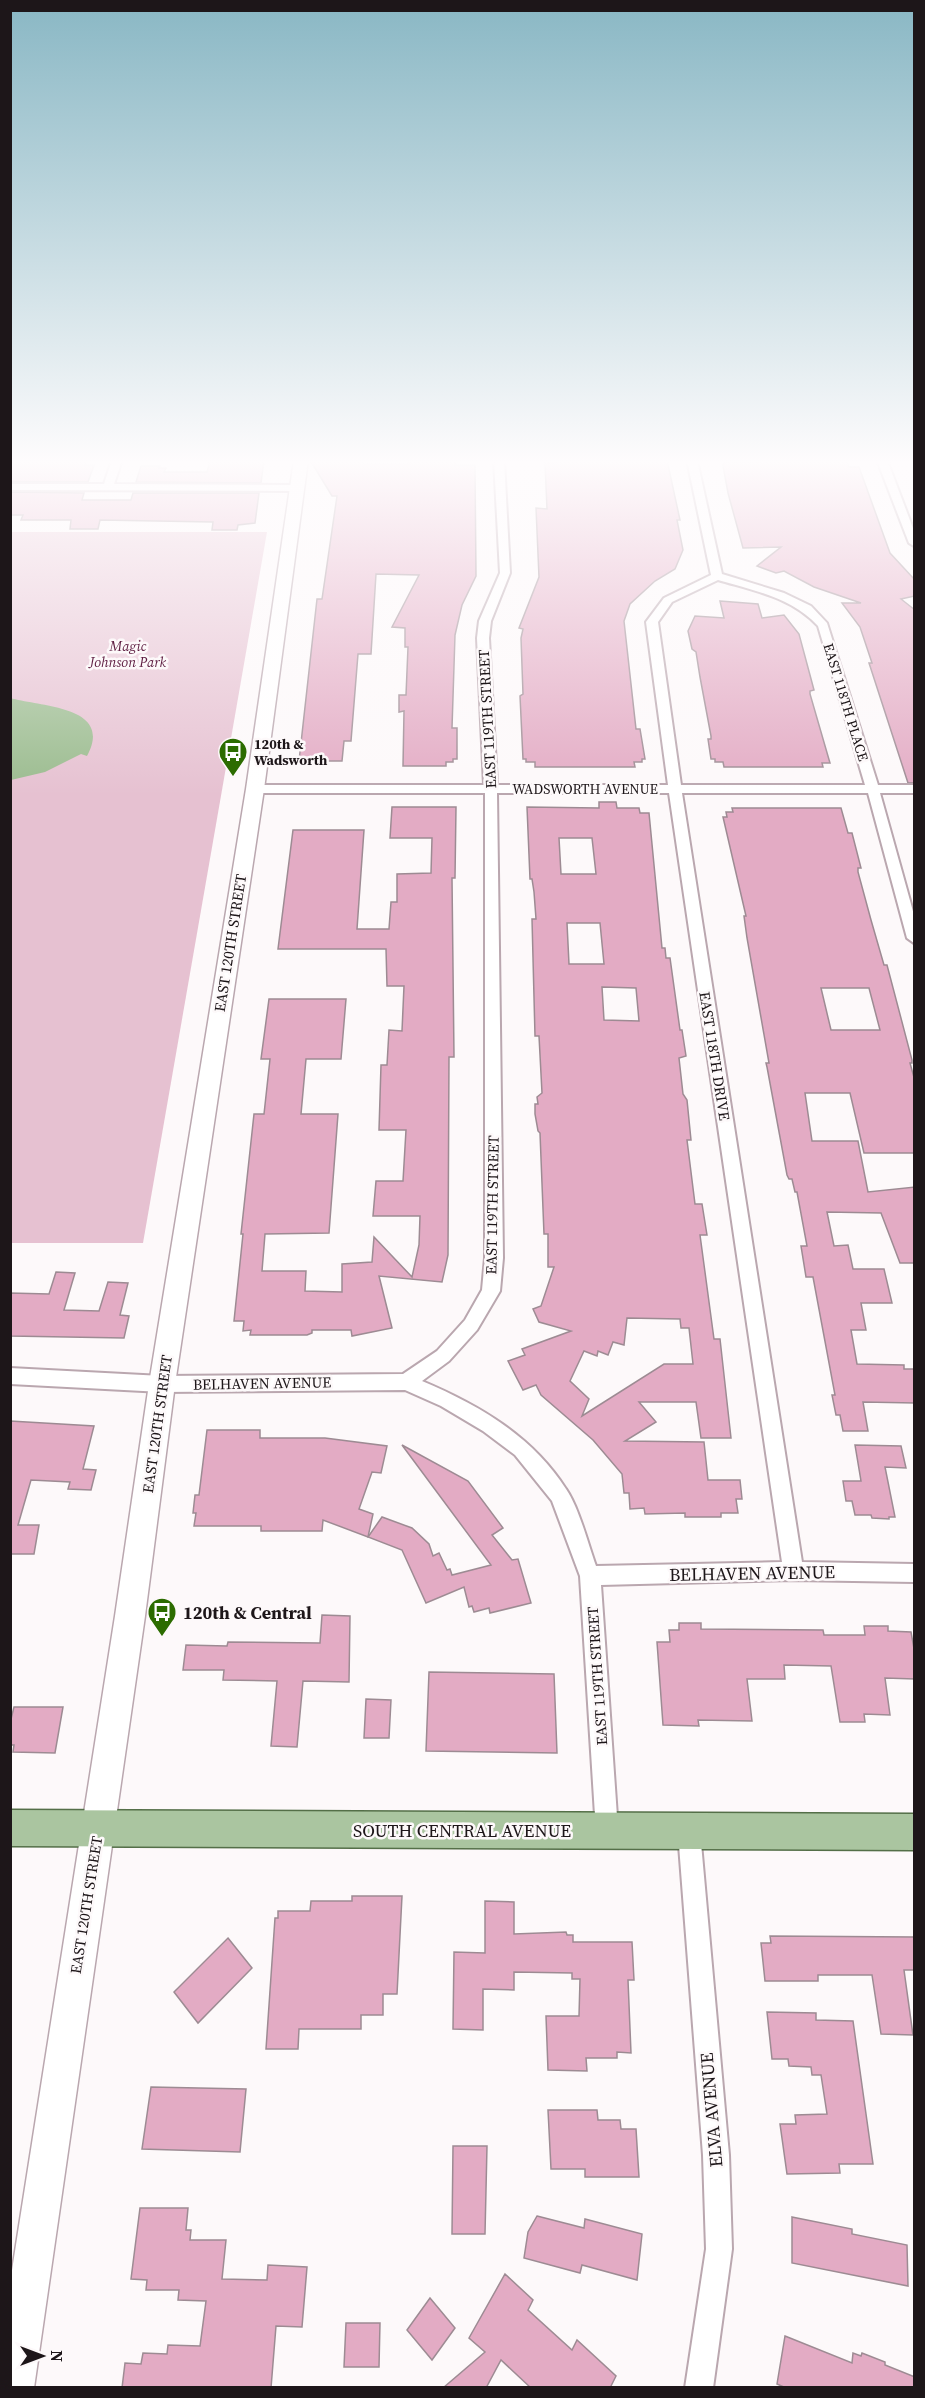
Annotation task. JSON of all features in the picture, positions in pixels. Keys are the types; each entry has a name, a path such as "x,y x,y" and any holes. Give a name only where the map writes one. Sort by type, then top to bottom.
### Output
{"main road":[{"name":"SOUTH CENTRAL AVENUE","path":"10,1828 915,1832"}],"street":[{"name":"EAST 120TH STREET","path":"14,2388 128,1632 162,1384 255,789 285,572"},
{"name":"EAST 119TH STREET","path":"406,1382 443,1356 471,1325 491,1291 494,1247 491,789 483,638 485,621 505,572"},
{"path":"716,572 717,576"},
{"name":"EAST 118TH PLACE","path":"717,576 780,595 807,608 822,625 873,789 915,938"},
{"name":"EAST 118TH DRIVE","path":"717,576 668,600 652,622 793,1571"},
{"name":"WADSWORTH AVENUE","path":"255,789 915,789"},
{"name":"BELHAVEN AVENUE","path":"10,1376 162,1384 406,1382"},
{"name":"EAST 119TH STREET","path":"406,1382 447,1400 490,1425 522,1449 560,1496 590,1576 607,1831"},
{"name":"BELHAVEN AVENUE","path":"590,1576 793,1571 915,1573"},
{"name":"ELVA AVENUE","path":"689,1832 716,2155 719,2249 699,2388"}],"green space":[{"name":"Magic Johnson Park","path":"11,572 260,572 143,1243 11,1243"}],"shaded area":[{"path":"10,698 56,707 83,718 91,727 93,740 87,756 81,754 45,772 11,780"}],"building":[{"path":"326,572 476,572 462,605 455,635 452,728 457,728 457,759 453,759 453,762 446,762 446,766 403,766 404,711 399,712 399,695 406,695 408,647 405,647 405,628 392,627 419,575 376,574 371,654 358,654 351,741 344,741 342,761 299,761 317,599 322,599"},
{"path":"539,572 670,572 655,581 630,604 624,621 636,729 640,729 645,759 642,759 642,762 634,762 635,767 535,767 535,762 526,762 526,759 523,759 520,696 523,694 521,638 523,629 519,628 539,577"},
{"path":"786,572 908,572 915,580 915,596 901,599 915,610 915,783 908,783 869,663 872,663 860,627 842,603 861,603 814,587"},
{"path":"720,601 758,604 762,618 784,615 799,634 814,690 810,691 810,694 830,763 822,763 823,767 724,767 723,762 715,762 715,759 711,759 708,739 711,739 711,736 696,652 692,649 688,631 695,616 724,618"},
{"path":"599,802 616,802 617,808 639,808 640,813 649,813 662,948 665,948 666,958 670,958 686,1056 679,1058 683,1094 687,1100 691,1140 687,1140 695,1204 702,1204 707,1235 700,1235 714,1339 720,1339 731,1438 701,1438 696,1402 639,1402 656,1422 625,1441 704,1442 708,1480 740,1480 742,1499 736,1499 738,1513 721,1513 721,1517 685,1517 685,1513 645,1514 644,1508 630,1509 629,1493 624,1493 622,1474 593,1440 541,1395 536,1385 523,1390 508,1361 525,1355 522,1349 571,1331 539,1322 533,1309 541,1306 554,1267 548,1267 548,1234 544,1234 540,1133 535,1114 535,1104 538,1104 537,1097 542,1093 539,1036 535,1036 532,919 536,919 534,892 532,879 530,879 527,807 599,808","holes":["559,838 592,838 596,874 561,874","567,923 600,923 604,964 569,964","602,987 636,988 639,1021 604,1020","627,1318 680,1319 681,1328 689,1328 693,1364 664,1364 582,1416 589,1399 570,1381 584,1351 597,1356 598,1351 608,1355 613,1342 624,1345"]},
{"path":"392,807 456,807 455,878 452,878 454,1057 449,1057 448,1255 442,1282 379,1276 392,1328 352,1336 351,1330 312,1330 312,1333 307,1335 250,1335 251,1330 243,1331 244,1321 234,1321 254,1114 264,1114 270,1059 261,1059 269,999 346,999 341,1059 306,1059 301,1114 338,1114 329,1233 265,1234 262,1271 306,1271 305,1291 342,1292 342,1264 372,1262 374,1237 412,1277 419,1245 420,1216 373,1216 376,1181 403,1181 406,1130 379,1130 381,1065 387,1065 389,1030 402,1031 404,986 387,986 386,949 278,949 293,830 364,830 357,929 389,929 391,902 397,902 397,874 431,873 432,838 390,838"},
{"path":"732,808 841,808 848,833 852,833 861,868 858,868 858,872 884,965 887,965 912,1060 910,1063 915,1081 915,1153 864,1153 850,1093 805,1093 812,1141 858,1141 868,1192 915,1187 915,1263 900,1263 881,1213 827,1212 834,1246 848,1245 853,1269 884,1269 892,1303 861,1303 866,1330 851,1330 857,1364 904,1365 904,1369 915,1369 915,1403 863,1402 868,1431 843,1431 840,1415 836,1415 832,1395 835,1395 813,1277 806,1277 801,1246 807,1246 797,1192 795,1192 792,1179 789,1179 787,1175 766,1063 769,1063 747,938 744,916 746,916 723,817 727,817 726,812 733,812","holes":["821,988 869,988 880,1030 831,1030"]},
{"path":"56,1272 75,1273 64,1310 99,1311 108,1282 128,1283 120,1315 129,1316 124,1338 10,1336 10,1293 49,1294"},
{"path":"10,1421 94,1426 83,1469 96,1470 91,1490 68,1489 70,1482 31,1480 18,1525 39,1525 34,1554 10,1554"},
{"path":"207,1430 260,1430 260,1438 325,1438 387,1446 381,1473 372,1472 359,1509 373,1514 368,1537 323,1520 322,1531 261,1531 261,1526 194,1526 195,1495 199,1495"},
{"path":"402,1445 468,1481 503,1528 492,1535 512,1560 518,1559 531,1603 490,1613 489,1608 474,1612 472,1606 469,1607 464,1587 426,1603 402,1550 368,1537 382,1517 412,1528 429,1544 433,1556 439,1553 452,1575 491,1565"},
{"path":"855,1445 901,1446 906,1468 885,1467 895,1517 889,1517 889,1519 872,1518 871,1515 855,1515 852,1501 846,1501 843,1481 861,1481"},
{"path":"322,1615 350,1616 349,1682 303,1681 297,1747 271,1746 277,1681 223,1680 224,1670 183,1670 186,1645 227,1646 228,1642 320,1643"},
{"path":"679,1623 701,1623 701,1629 823,1630 824,1635 865,1635 864,1626 888,1626 888,1631 911,1632 915,1654 915,1679 885,1678 890,1715 864,1714 865,1722 840,1722 831,1666 784,1665 785,1679 747,1679 752,1721 698,1720 699,1726 663,1725 657,1642 670,1642 669,1630 679,1630"},
{"path":"429,1672 554,1674 557,1753 426,1751"},
{"path":"366,1699 391,1700 389,1738 364,1738"},
{"path":"14,1707 63,1707 55,1753 13,1752 14,1745 10,1745 10,1723"},
{"path":"352,1896 402,1896 397,1994 383,1994 383,2015 361,2015 361,2029 299,2029 298,2049 266,2049 275,1918 278,1918 278,1911 310,1911 311,1901 352,1901"},
{"path":"485,1901 514,1902 514,1934 566,1932 567,1935 573,1935 573,1942 632,1942 634,1980 628,1980 631,2053 617,2052 617,2058 586,2058 587,2071 548,2070 546,2016 579,2016 580,1979 572,1979 572,1973 514,1972 514,1990 483,1989 483,2030 453,2029 454,1952 485,1953"},
{"path":"770,1936 915,1937 915,1970 904,1970 913,2035 881,2034 872,1975 818,1975 818,1981 765,1981 761,1943 771,1943"},
{"path":"228,1938 252,1968 198,2023 174,1992"},
{"path":"767,2012 816,2013 816,2020 853,2021 873,2164 839,2164 840,2173 787,2174 780,2124 796,2124 795,2115 827,2114 821,2075 812,2075 811,2067 789,2066 788,2059 772,2059"},
{"path":"151,2087 246,2089 240,2152 142,2149"},
{"path":"548,2110 597,2110 598,2120 620,2120 621,2129 636,2129 639,2177 585,2177 585,2169 551,2169"},
{"path":"453,2146 487,2146 485,2234 452,2234"},
{"path":"140,2208 188,2208 186,2230 191,2230 190,2240 226,2240 222,2279 267,2280 268,2265 307,2267 302,2327 276,2326 271,2388 122,2388 125,2363 141,2364 143,2353 167,2354 168,2345 200,2346 206,2301 178,2300 179,2290 146,2290 147,2280 131,2279"},
{"path":"537,2216 584,2228 585,2219 642,2234 637,2280 582,2265 580,2273 524,2258 528,2232"},
{"path":"792,2217 852,2229 852,2234 907,2245 908,2286 792,2263"},
{"path":"505,2274 533,2300 528,2310 572,2350 577,2340 616,2376 610,2388 531,2388 501,2360 486,2388 443,2388 485,2352 469,2338"},
{"path":"430,2298 455,2328 432,2360 407,2330"},
{"path":"346,2323 380,2323 379,2367 344,2367"},
{"path":"785,2336 852,2363 853,2353 861,2356 862,2353 885,2362 885,2365 915,2377 915,2388 786,2388 777,2384"}],"place":[{"name":"120th & Wadsworth","path":"233,778"},
{"name":"120th & Central","path":"162,1638"}]}
